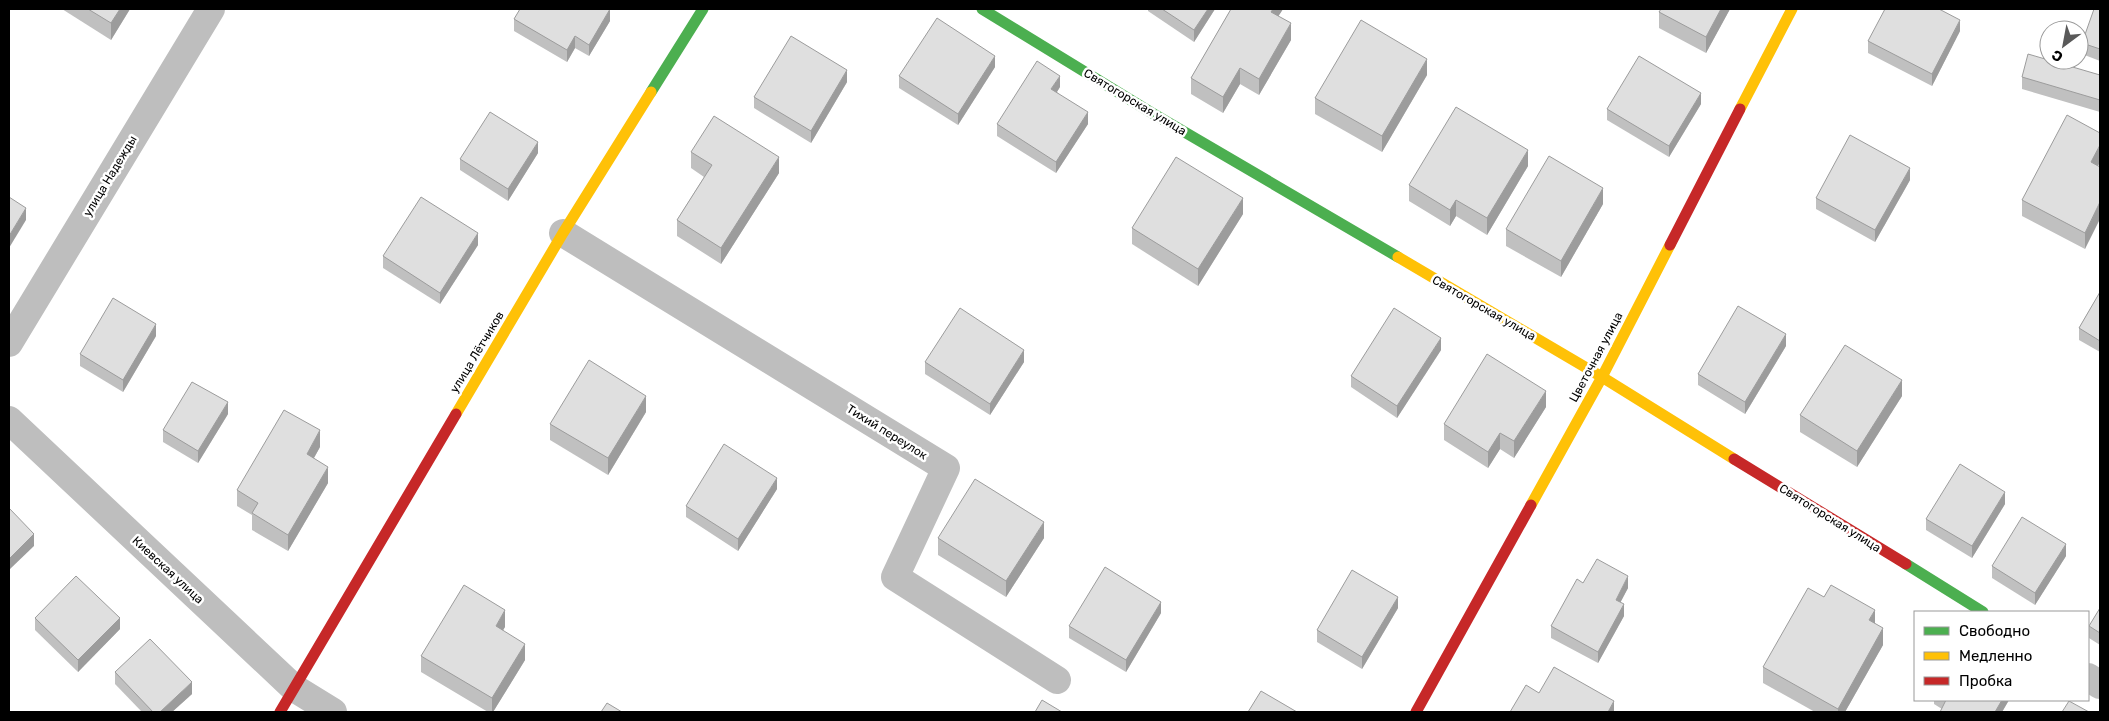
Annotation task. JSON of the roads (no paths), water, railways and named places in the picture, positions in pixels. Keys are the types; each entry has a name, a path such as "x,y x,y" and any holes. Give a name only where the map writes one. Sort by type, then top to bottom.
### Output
{"street":[{"name":"улица Надежды","path":"9,343 211,9"},
{"name":"улица Лётчиков","path":"280,712 563,233 703,9"},
{"name":"Святогорская улица","path":"982,9 1152,113 1602,377 1980,611"},
{"name":"Цветочная улица","path":"1416,712 1602,377 1792,9"},
{"name":"Тихий переулок","path":"563,233 946,468 895,577 1057,680"},
{"name":"Киевская улица","path":"9,420 294,688 333,712"},
{"path":"2089,678 2100,685"}]}
